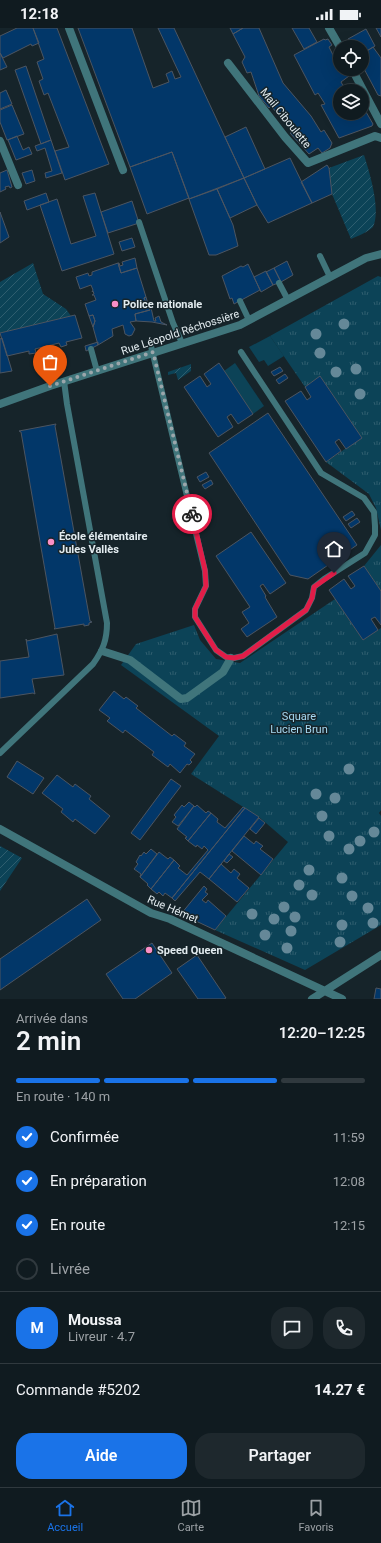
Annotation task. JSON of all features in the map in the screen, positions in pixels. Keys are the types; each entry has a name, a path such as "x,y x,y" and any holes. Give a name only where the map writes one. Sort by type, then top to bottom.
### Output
{"street":[{"path":"69,28 123,170"},
{"path":"329,28 336,40"},
{"name":"Mail Ciboulette","path":"228,63 285,137 308,162 375,136 381,138"},
{"path":"356,76 381,124"},
{"path":"0,141 18,185"},
{"name":"Rue Léopold Réchossière","path":"0,404 97,370 240,325 366,258 381,254"},
{"path":"102,651 130,660 181,699 187,698 223,672 231,658"},
{"name":"Rue Hémet","path":"0,829 150,913 170,919 342,999"},
{"path":"312,999 381,955"}],"lane":[{"path":"139,222 182,344"},
{"path":"320,256 330,278"},
{"path":"278,283 288,300"},
{"path":"240,301 249,320"},
{"path":"150,342 205,570 206,586 195,609 195,617 216,650 226,657 231,658 243,656 306,610 312,598 314,587 365,553 375,535 374,512 364,498 321,473 241,352"},
{"path":"91,349 97,370"},
{"path":"0,753 93,664 102,651 107,635 64,381"}],"green space":[{"path":"364,155 374,192 376,211 375,220 371,229 351,239 332,194 329,168"},
{"path":"33,263 43,294 66,309 71,316 0,333 0,282"},
{"path":"378,276 381,277 381,530 376,508 369,494 326,462 361,438 320,377 305,387 270,336"},
{"path":"270,336 284,356 268,366 264,360 259,362 249,347"},
{"path":"235,363 264,406 253,414 224,371"},
{"path":"191,364 191,371 178,380 176,373 168,375 168,372"},
{"path":"381,545 381,591 364,566"},
{"name":"Square Lucien Brun","path":"335,599 363,640 381,628 381,810 379,813 381,816 381,925 305,970 215,930 288,842 259,817 191,774 219,736 121,665 136,644 194,625 200,640 216,659 240,663"},
{"path":"0,846 22,858 0,891"}],"building":[{"path":"17,28 33,28 39,43 32,46 31,44 3,58 0,53 0,36"},
{"path":"33,28 57,28 109,164 65,180 55,151 69,147 48,93 44,95 39,81 43,79 37,62 44,59"},
{"path":"78,28 132,28 153,88 169,82 166,74 172,71 175,79 181,77 158,28 174,28 244,178 189,199 172,152 130,167"},
{"path":"230,28 243,28 233,34"},
{"path":"243,28 259,28 283,83 311,116 321,132 324,130 332,143 330,148 322,153 318,148 309,154 290,133 293,132 271,106 269,108 259,96 251,72 247,73 242,62 245,57 233,34"},
{"path":"292,28 309,28 317,42 304,49"},
{"path":"376,28 381,28 381,37"},
{"path":"366,29 375,46 369,50 369,40 348,39"},
{"path":"324,39 328,39 332,45 329,47 333,55 333,76 349,76 341,82 342,84 333,84 333,120 369,120 369,117 373,124 372,126 339,138 321,105 325,104 318,93 315,95 294,55"},
{"path":"373,47 381,58 381,96 378,95 368,76 369,50"},
{"path":"0,53 7,67 0,70"},
{"path":"26,66 51,140 41,144 15,70"},
{"path":"6,90 12,104 0,109 0,93"},
{"path":"12,105 24,134 7,140 0,122 0,110"},
{"path":"246,127 265,169 244,178 225,137"},
{"path":"17,136 23,150 29,147 32,154 16,160 8,140"},
{"path":"51,140 62,173 46,178 45,173 52,171 45,148 37,151 35,146"},
{"path":"172,152 189,198 147,214 130,167"},
{"path":"290,158 312,203 268,223 257,205 244,178"},
{"path":"327,165 329,168 332,194 312,203 301,182"},
{"path":"7,170 12,187 5,187 6,189 0,192 0,173"},
{"path":"32,170 35,181 26,184 22,173"},
{"path":"244,178 257,205 230,218 217,189"},
{"path":"217,189 233,225 238,246 216,255 209,255 189,199"},
{"path":"46,193 49,202 27,210 24,201"},
{"path":"95,193 114,254 62,271 40,205 57,199 71,244 96,236 83,196"},
{"path":"132,201 139,223 108,233 101,212"},
{"path":"0,212 9,237 0,243"},
{"path":"132,238 135,247 122,251 119,242"},
{"path":"135,258 137,268 121,273 118,263 120,266 123,265 122,262"},
{"path":"287,261 293,275 281,282 274,268"},
{"name":"Police nationale","path":"118,263 121,273 137,268 146,297 144,298 150,310 135,314 136,321 130,322 135,329 132,335 129,336 125,334 123,325 112,329 113,336 98,345 93,327 95,321 93,315 89,316 85,304 96,300 94,295 92,295 94,294 93,291 92,292 93,290 91,285 80,289 76,277 88,273 89,276 92,275 92,272"},
{"path":"248,264 260,290 234,304 232,298 230,299 222,276"},
{"path":"274,268 281,282 273,285 266,272"},
{"path":"266,271 273,285 261,292 254,277"},
{"path":"146,297 148,304 146,304 144,298"},
{"path":"150,303 154,321 156,321 155,318 159,316 161,322 167,325 136,321 135,314 150,310 148,304"},
{"path":"75,315 82,338 66,342 67,345 61,347 59,343 35,349 36,353 29,354 29,351 7,356 0,333"},
{"path":"93,315 95,321 93,327 89,316"},
{"path":"2,338 12,371 0,373 0,339"},
{"path":"98,342 98,345 86,351 85,346"},
{"path":"219,363 253,414 238,424 231,414 227,417 233,427 218,437 184,387 200,376 207,387 211,384 204,374"},
{"path":"280,367 283,371 274,376 271,372"},
{"path":"285,374 288,378 279,384 276,380"},
{"path":"320,376 362,438 346,449 339,439 335,442 341,451 326,462 285,401 301,391 307,400 311,397 305,387"},
{"path":"268,413 357,545 308,579 290,575 209,453"},
{"path":"56,424 55,426 90,621 92,622 89,623 89,625 84,626 84,624 54,629 21,432 19,431"},
{"path":"206,472 209,477 200,482 197,477"},
{"path":"211,480 213,484 205,489 202,485"},
{"path":"352,511 355,515 346,521 343,517"},
{"path":"357,518 360,522 351,528 348,524"},
{"path":"251,532 286,583 270,594 263,584 260,586 277,617 247,637 241,629 249,623 242,612 250,607 216,556"},
{"path":"364,566 381,591 381,625 375,617 371,619 378,630 363,640 329,590 344,579 351,589 355,586 348,576"},
{"path":"57,634 64,675 32,679 35,694 33,693 0,698 0,661 29,657 26,639 27,641"},
{"path":"114,691 124,699 126,697 138,706 136,708 172,736 174,734 186,743 184,746 195,754 190,760 192,762 189,765 187,764 180,773 170,764 168,767 152,755 154,752 125,730 123,733 107,721 110,718 99,710"},
{"path":"17,761 44,778 33,794 7,777"},
{"path":"57,775 73,787 75,784 91,796 89,799 110,816 95,834 75,819 73,822 61,812 63,809 42,793"},
{"path":"171,779 181,786 140,840 131,833"},
{"path":"189,802 194,806 178,826 172,822 176,817 174,815 182,805 184,807"},
{"path":"197,805 206,813 208,811 211,813 188,841 185,838 187,837 177,829 194,806 195,807"},
{"path":"243,807 245,808 172,898 165,893 163,896 159,892 157,894 151,889 174,860 180,866 178,868 187,875 208,850 204,846 202,849 197,845 196,847 188,841 211,813 218,819 217,822 225,828"},
{"path":"245,808 259,817 209,879 200,872 175,901 172,898"},
{"path":"259,818 265,823 256,834 250,829"},
{"path":"244,836 254,844 256,841 263,846 260,849 273,859 261,875 232,851"},
{"path":"151,849 157,854 140,877 141,874 134,869 138,864 136,862 140,855 141,856 144,852 146,854"},
{"path":"159,852 168,859 170,857 174,860 151,889 140,877"},
{"path":"229,854 233,857 227,863 224,861"},
{"path":"221,864 231,873 234,869 240,874 237,878 249,888 237,902 209,879"},
{"path":"204,886 207,889 205,892 208,894 202,900 206,903 208,900 226,916 215,930 181,914"},
{"path":"87,899 101,920 0,990 0,959"},
{"path":"152,943 172,973 135,999 123,999 106,974"},
{"path":"197,955 226,998 198,999 177,969"},
{"path":"376,988 381,989 381,999 374,999"}],"way so far":[{"path":"50,386 153,352 192,514"}],"place":[{"name":"Police nationale","path":"115,304"},
{"name":"École élémentaire Jules Vallès","path":"51,542"},
{"name":"Speed Queen","path":"149,950"}],"route":[{"path":"192,514 205,570 206,586 195,609 195,617 216,650 226,657 234,658 243,656 306,610 312,598 314,587 334,573"}]}
